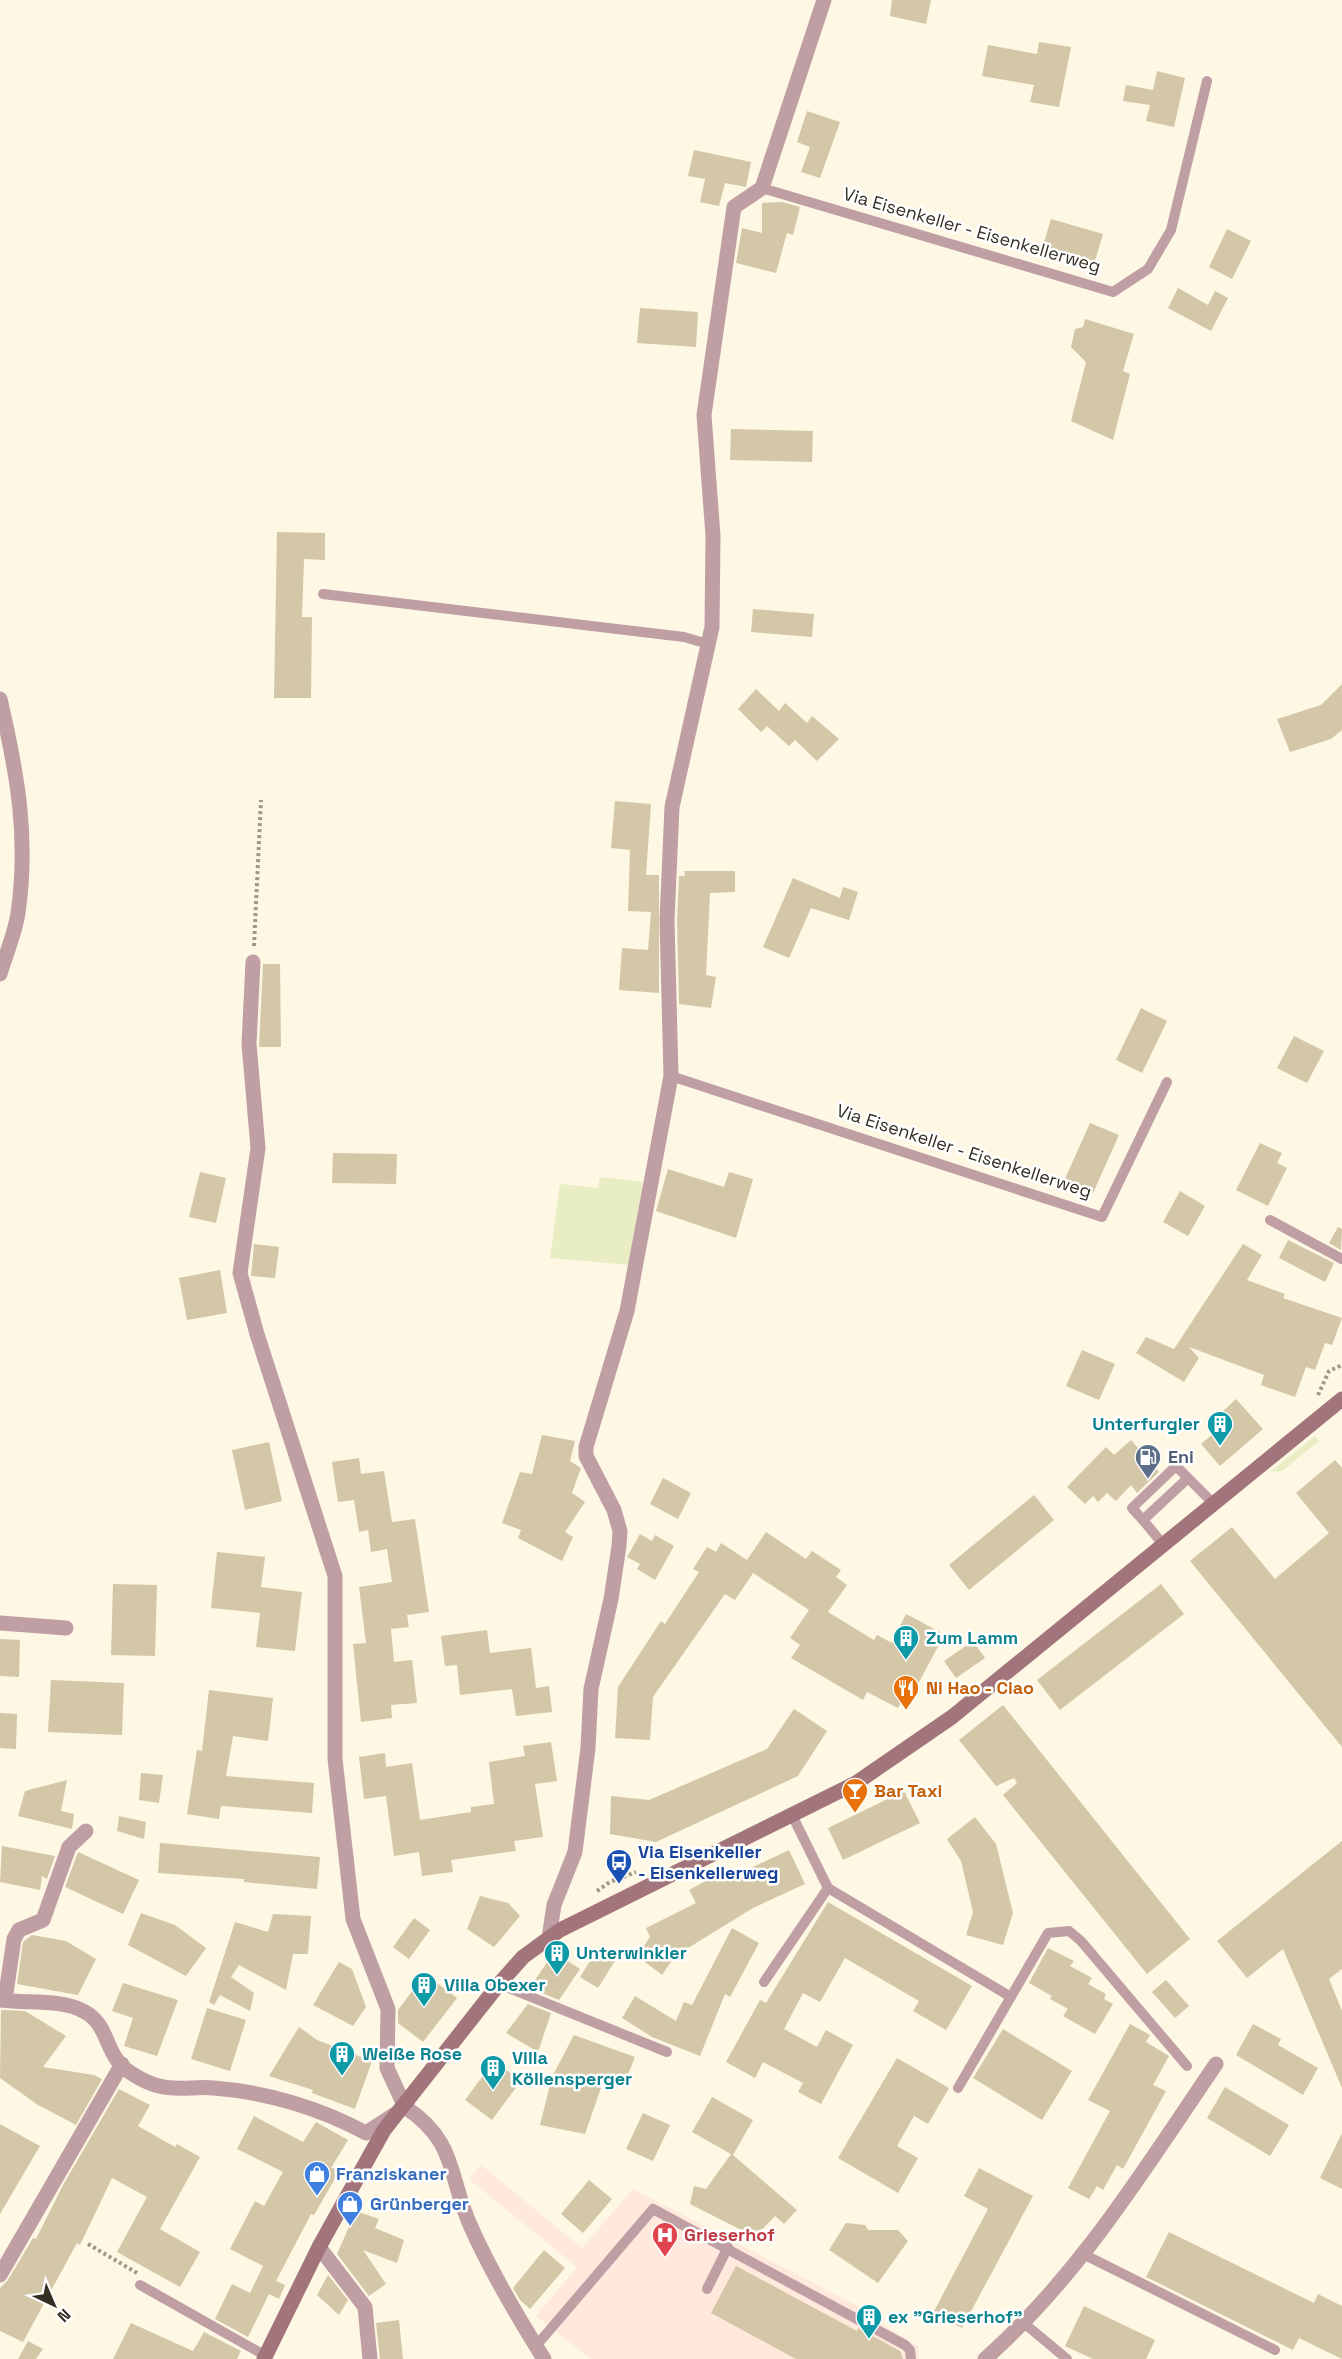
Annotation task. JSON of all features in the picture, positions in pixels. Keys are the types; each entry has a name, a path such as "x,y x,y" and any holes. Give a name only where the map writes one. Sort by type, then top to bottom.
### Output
{"main road":[{"path":"265,2357 319,2247 384,2130 405,2107 499,1984 523,1957 549,1938 591,1914 856,1783 952,1716 1161,1543 1342,1399"}],"street":[{"path":"549,1938 554,1905 575,1852 588,1748 591,1689 611,1599 619,1546 620,1531 614,1510 586,1456 586,1446 627,1311 671,1076 667,920 672,807 712,627 713,536 704,415 734,207 762,188 824,0"},
{"path":"0,699 20,793 22,847 18,914 0,974"},
{"path":"253,962 249,1044 258,1148 240,1273 257,1334 335,1576 335,1759 353,1919 388,2009 387,2068 405,2107 422,2118 447,2151 470,2225 503,2293 544,2359"},
{"path":"0,1623 66,1628"},
{"path":"86,1831 69,1847 42,1920 18,1930 14,1939 2,2000 54,2004 84,2011 102,2025 117,2061 135,2075 160,2086 213,2088 266,2095 348,2123 366,2133 405,2107"},
{"path":"0,2275 122,2064"},
{"path":"985,2359 1025,2324 1085,2255 1216,2064"},
{"path":"319,2247 365,2307 370,2359"}],"lane":[{"name":"Via Eisenkeller - Eisenkellerweg","path":"762,188 1113,292 1148,269 1172,230 1207,81"},
{"path":"323,594 684,637 708,644"},
{"name":"Via Eisenkeller - Eisenkellerweg","path":"671,1076 1102,1217 1167,1082"},
{"path":"1270,1220 1342,1259"},
{"path":"1161,1543 1132,1508 1176,1466 1212,1502"},
{"path":"1143,1520 1188,1478"},
{"path":"792,1815 828,1888 1011,1997"},
{"path":"764,1982 828,1888"},
{"path":"958,2088 1048,1933 1070,1931 1081,1941 1187,2066"},
{"path":"499,1984 667,2052"},
{"path":"536,2346 653,2209 728,2247 904,2345 910,2350 911,2359"},
{"path":"706,2289 728,2247"},
{"path":"1085,2255 1275,2349"},
{"path":"141,2285 265,2357"},
{"path":"1025,2324 1067,2359"}],"path":[{"path":"253,962 261,800"},
{"path":"1314,1400 1329,1371 1342,1365"},
{"path":"594,1894 620,1878 646,1870"},
{"path":"88,2244 143,2276 141,2285"}],"shaded area":[{"name":"Grieserhof","path":"481,2165 582,2248 633,2189 871,2313 870,2317 918,2346 919,2359 591,2359 536,2316 577,2267 469,2179"}],"green space":[{"path":"600,1177 643,1182 630,1265 550,1258 560,1184 598,1188"},
{"path":"1315,1436 1319,1441 1282,1471 1270,1472"}],"building":[{"path":"892,0 931,0 926,24 890,16"},
{"path":"1039,42 1071,47 1059,107 1030,102 1034,85 982,76 988,45 1037,54"},
{"path":"1157,71 1185,78 1174,127 1146,121 1150,105 1123,101 1126,85 1153,90"},
{"path":"807,111 840,122 820,178 801,172 810,147 797,142"},
{"path":"694,150 751,162 746,187 725,183 719,206 700,202 705,179 688,176"},
{"path":"782,202 800,207 793,235 787,233 776,273 736,263 742,228 762,233 762,203"},
{"path":"1051,219 1103,234 1094,264 1042,249"},
{"path":"1227,229 1251,241 1232,279 1209,267"},
{"path":"1178,288 1208,305 1215,291 1228,298 1211,331 1168,308"},
{"path":"640,308 698,312 696,347 637,343"},
{"path":"1085,319 1134,334 1123,371 1130,374 1113,440 1071,421 1086,362 1071,347 1075,329 1083,327"},
{"path":"731,429 813,431 812,462 730,460"},
{"path":"277,532 325,533 325,560 304,559 302,617 312,617 311,698 274,698"},
{"path":"753,609 814,614 812,637 751,632"},
{"path":"1342,684 1342,730 1331,739 1290,752 1277,719 1321,705"},
{"path":"756,689 779,711 785,703 807,723 812,716 839,739 817,761 795,740 789,746 767,726 761,732 738,709"},
{"path":"615,801 651,804 646,875 659,875 659,993 619,990 622,948 648,950 651,912 628,911 630,850 611,848"},
{"path":"684,871 735,871 735,892 710,893 706,975 716,977 711,1008 679,1004 677,920 679,876 685,876"},
{"path":"793,878 840,898 843,887 858,892 849,920 811,908 789,958 763,947"},
{"path":"263,964 280,964 281,1047 259,1047"},
{"path":"1141,1008 1167,1021 1142,1073 1116,1060"},
{"path":"1294,1036 1324,1051 1307,1083 1277,1068"},
{"path":"1090,1123 1119,1135 1093,1193 1064,1181"},
{"path":"1260,1143 1282,1153 1277,1163 1287,1168 1268,1206 1236,1190"},
{"path":"333,1153 397,1154 396,1184 332,1183"},
{"path":"668,1169 724,1187 729,1172 753,1179 736,1238 656,1211"},
{"path":"200,1172 226,1178 216,1223 189,1217"},
{"path":"1180,1191 1205,1206 1188,1236 1163,1222"},
{"path":"1338,1227 1342,1229 1341,1250 1329,1243"},
{"path":"1288,1240 1334,1263 1325,1282 1279,1258"},
{"path":"254,1244 279,1247 275,1278 251,1276"},
{"path":"1243,1244 1262,1255 1247,1280 1285,1294 1283,1298 1342,1318 1332,1345 1325,1343 1315,1370 1306,1367 1295,1397 1261,1385 1264,1375 1189,1347 1199,1358 1184,1382 1136,1353 1146,1337 1174,1349"},
{"path":"220,1270 227,1313 187,1320 179,1278"},
{"path":"1082,1350 1115,1364 1099,1400 1066,1386"},
{"path":"1236,1399 1263,1429 1220,1466 1201,1444 1226,1423 1219,1415"},
{"path":"542,1435 575,1441 570,1461 581,1468 572,1493 585,1502 565,1532 573,1537 562,1561 518,1538 521,1530 502,1523 520,1472 532,1474"},
{"path":"1131,1440 1159,1472 1137,1493 1131,1485 1116,1501 1107,1493 1098,1502 1093,1496 1085,1504 1067,1487 1106,1447 1114,1455"},
{"path":"269,1442 282,1501 245,1510 232,1450"},
{"path":"359,1458 361,1474 384,1471 392,1522 415,1519 429,1612 407,1615 409,1627 391,1629 394,1662 412,1660 417,1703 391,1705 392,1718 361,1722 353,1644 366,1643 359,1587 392,1582 387,1549 371,1552 368,1530 359,1532 354,1500 338,1502 332,1462"},
{"path":"1335,1460 1342,1468 1342,1747 1190,1561 1232,1527 1275,1579 1329,1533 1296,1493"},
{"path":"663,1478 691,1493 678,1519 650,1504"},
{"path":"1034,1495 1054,1520 969,1590 949,1565"},
{"path":"766,1532 806,1559 812,1551 841,1570 836,1577 847,1585 828,1612 874,1640 877,1635 892,1643 906,1614 942,1633 942,1639 910,1699 905,1696 898,1708 867,1692 863,1700 791,1658 800,1645 790,1638 809,1610 753,1573 735,1600 725,1594 653,1697 650,1740 615,1738 618,1687 661,1621 665,1624 699,1572 693,1569 707,1547 716,1552 721,1543 747,1560"},
{"path":"640,1534 652,1541 655,1535 674,1546 655,1580 637,1569 640,1564 627,1557"},
{"path":"217,1552 265,1557 261,1587 302,1592 295,1651 256,1647 260,1613 211,1608"},
{"path":"113,1584 157,1585 155,1656 111,1655"},
{"path":"1161,1584 1184,1614 1060,1710 1037,1680"},
{"path":"487,1630 490,1653 531,1648 536,1688 549,1686 552,1712 516,1716 512,1689 460,1695 457,1665 445,1666 441,1636"},
{"path":"0,1639 20,1640 19,1677 0,1676"},
{"path":"973,1641 985,1658 956,1678 944,1661"},
{"path":"51,1680 124,1683 122,1735 48,1732"},
{"path":"209,1690 273,1698 268,1741 233,1736 226,1776 314,1783 312,1813 221,1806 219,1819 187,1814 197,1750 202,1751"},
{"path":"1003,1705 1190,1939 1147,1974 1003,1795 1017,1783 1014,1778 996,1786 959,1740"},
{"path":"794,1709 827,1731 798,1776 656,1842 610,1834 611,1796 649,1800 767,1749"},
{"path":"0,1713 17,1714 16,1749 0,1748"},
{"path":"551,1742 557,1781 535,1784 543,1837 514,1841 516,1851 451,1860 453,1872 422,1876 419,1852 394,1856 386,1796 364,1799 359,1757 385,1753 386,1767 412,1763 420,1820 471,1812 471,1807 494,1804 489,1762 525,1756 523,1746"},
{"path":"141,1773 163,1775 159,1803 139,1800"},
{"path":"67,1780 61,1811 74,1814 72,1829 18,1816 25,1791"},
{"path":"904,1791 920,1823 843,1860 828,1828"},
{"path":"119,1816 146,1822 144,1839 117,1831"},
{"path":"975,1817 996,1844 1013,1913 1003,1945 966,1935 973,1912 961,1861 947,1839"},
{"path":"1342,1841 1342,1969 1329,1979 1342,2011 1342,2088 1283,1949 1247,1978 1217,1941"},
{"path":"160,1843 320,1857 317,1889 244,1882 244,1879 158,1873"},
{"path":"2,1846 55,1856 47,1879 42,1876 40,1890 0,1882"},
{"path":"789,1850 805,1884 753,1908 675,1956 662,1975 637,1956 650,1937 646,1928 696,1903 689,1890 732,1867 736,1875"},
{"path":"78,1852 139,1880 123,1914 65,1887"},
{"path":"480,1896 508,1903 520,1916 494,1947 467,1929"},
{"path":"828,1902 972,1986 946,2030 913,2011 919,2001 845,1958 820,2002 803,1993 784,2029 817,2047 826,2030 853,2045 821,2104 798,2092 803,2083 763,2062 755,2078 726,2062 760,2000 766,2003"},
{"path":"141,1913 175,1925 206,1948 186,1976 128,1945"},
{"path":"273,1914 311,1916 308,1954 293,1954 286,1990 239,1965 231,1977 254,1993 250,2011 220,1995 214,2005 209,2002 235,1922 268,1932"},
{"path":"414,1918 430,1930 409,1959 393,1947"},
{"path":"732,1928 759,1943 730,1997 725,1994 700,2056 652,2037 622,2018 635,1996 676,2021 684,2002 692,2005"},
{"path":"32,1935 66,1941 96,1959 78,1995 17,1984 23,1942"},
{"path":"600,1945 618,1956 598,1988 580,1977"},
{"path":"1048,1948 1074,1961 1070,1966 1092,1978 1088,1984 1106,1994 1104,1999 1113,2004 1095,2034 1063,2016 1068,2009 1050,1999 1052,1996 1029,1983"},
{"name":"Unterwinkler","path":"554,1952 580,1969 559,2000 537,1991 540,1987 533,1983"},
{"path":"339,1962 352,1969 366,2007 353,2026 313,2005"},
{"name":"Villa Obexer","path":"425,1974 457,1998 423,2042 398,2023 398,2010"},
{"path":"1166,1980 1189,2006 1175,2018 1152,1992"},
{"path":"123,1983 178,2000 157,2056 124,2046 133,2018 112,2011"},
{"path":"528,2004 551,2013 538,2052 506,2033"},
{"path":"207,2008 246,2020 230,2071 191,2059"},
{"path":"1,2010 25,2011 66,2036 43,2067 94,2075 102,2079 76,2125 38,2105 0,2078"},
{"path":"1130,2024 1150,2035 1146,2042 1169,2056 1153,2085 1166,2091 1123,2169 1117,2165 1103,2190 1097,2186 1089,2199 1068,2188 1110,2111 1088,2100"},
{"path":"1253,2024 1281,2039 1278,2045 1318,2068 1303,2095 1236,2055"},
{"path":"299,2027 317,2040 372,2061 355,2109 312,2093 313,2090 269,2076"},
{"path":"1003,2029 1072,2071 1042,2120 973,2078"},
{"path":"574,2035 635,2057 623,2087 603,2082 585,2134 540,2125 552,2077"},
{"path":"897,2058 949,2088 928,2124 914,2116 897,2146 918,2158 898,2193 838,2158"},
{"name":"Villa Köllensperger","path":"494,2061 521,2081 492,2120 465,2100"},
{"path":"1225,2087 1289,2125 1270,2156 1207,2118"},
{"path":"119,2089 150,2105 138,2126 175,2147 177,2144 200,2157 160,2229 200,2252 180,2287 117,2252 147,2197 112,2178 80,2245 77,2243 23,2342 0,2331 0,2288 8,2280 33,2238 36,2239 63,2185"},
{"path":"712,2097 753,2120 733,2155 797,2210 784,2224 775,2216 755,2237 690,2204 694,2186 706,2189 731,2154 692,2132"},
{"path":"643,2113 670,2125 653,2161 626,2149"},
{"path":"254,2116 303,2142 316,2122 348,2140 331,2168 340,2170 314,2215 311,2214 276,2281 285,2285 279,2299 269,2294 248,2337 215,2319 232,2284 250,2293 263,2266 230,2249 255,2201 264,2206 283,2172 237,2149"},
{"path":"0,2124 40,2146 0,2214"},
{"path":"1342,2133 1342,2189 1320,2178"},
{"path":"979,2168 1033,2196 962,2328 933,2313 988,2209 964,2196"},
{"path":"589,2180 612,2199 583,2233 561,2214"},
{"path":"356,2211 379,2219 375,2228 404,2240 397,2263 363,2250 386,2284 369,2296 337,2254"},
{"path":"846,2223 865,2225 868,2230 898,2230 908,2241 878,2283 829,2250"},
{"path":"1169,2232 1314,2303 1318,2294 1342,2306 1342,2359 1299,2338 1293,2350 1146,2277"},
{"path":"544,2250 565,2268 530,2309 520,2300 513,2288"},
{"path":"736,2266 857,2331 858,2328 900,2351 903,2359 796,2359 711,2313"},
{"path":"328,2275 348,2300 339,2315 317,2295"},
{"path":"1084,2306 1155,2340 1146,2359 1093,2359 1065,2346"},
{"path":"399,2320 403,2359 380,2359 376,2323"},
{"path":"131,2323 193,2351 204,2332 241,2351 237,2359 113,2359"},
{"path":"28,2341 43,2349 36,2359 18,2359"}],"place":[{"name":"Unterfurgler","path":"1220,1447"},
{"name":"Eni","path":"1148,1480"},
{"name":"Zum Lamm","path":"906,1661"},
{"name":"Ni Hao - Ciao","path":"906,1711"},
{"name":"Bar Taxi","path":"855,1814"},
{"name":"Via Eisenkeller - Eisenkellerweg","path":"619,1885"},
{"name":"Unterwinkler","path":"557,1976"},
{"name":"Villa Obexer","path":"424,2008"},
{"name":"Weiße Rose","path":"342,2077"},
{"name":"Villa Köllensperger","path":"493,2091"},
{"name":"Franziskaner","path":"317,2197"},
{"name":"Grünberger","path":"350,2227"},
{"name":"Grieserhof","path":"665,2258"},
{"name":"ex \"Grieserhof\"","path":"869,2340"}]}
